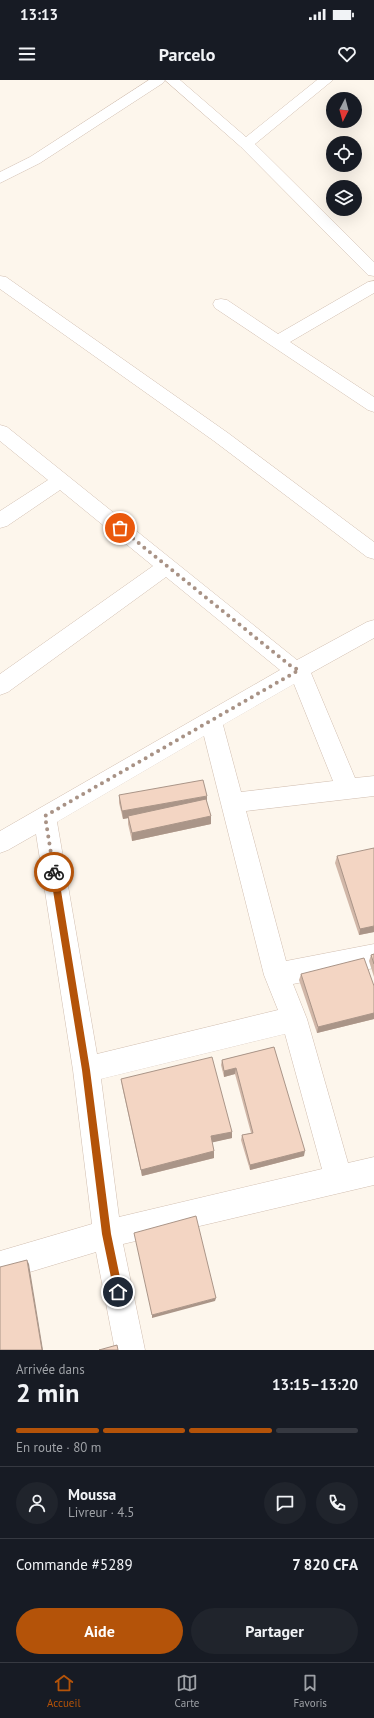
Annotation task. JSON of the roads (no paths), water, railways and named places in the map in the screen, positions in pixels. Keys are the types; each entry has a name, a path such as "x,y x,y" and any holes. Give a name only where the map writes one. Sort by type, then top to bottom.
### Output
{"street":[{"path":"0,178 35,160 158,80"},
{"path":"172,80 246,144 374,271"},
{"path":"246,144 326,80"},
{"path":"0,281 221,437 374,552"},
{"path":"278,342 374,286"},
{"path":"221,304 374,406"},
{"path":"0,431 292,667 299,670 348,789"},
{"path":"0,521 61,480"},
{"path":"0,686 167,566"},
{"path":"0,843 211,722 305,665 374,628"},
{"path":"211,722 277,975 294,1019 339,1180"},
{"path":"233,804 374,786"},
{"path":"45,816 86,1070 107,1234 130,1350"},
{"path":"277,975 374,956"},
{"path":"86,1070 294,1019"},
{"path":"0,1266 107,1234 374,1171"}]}
